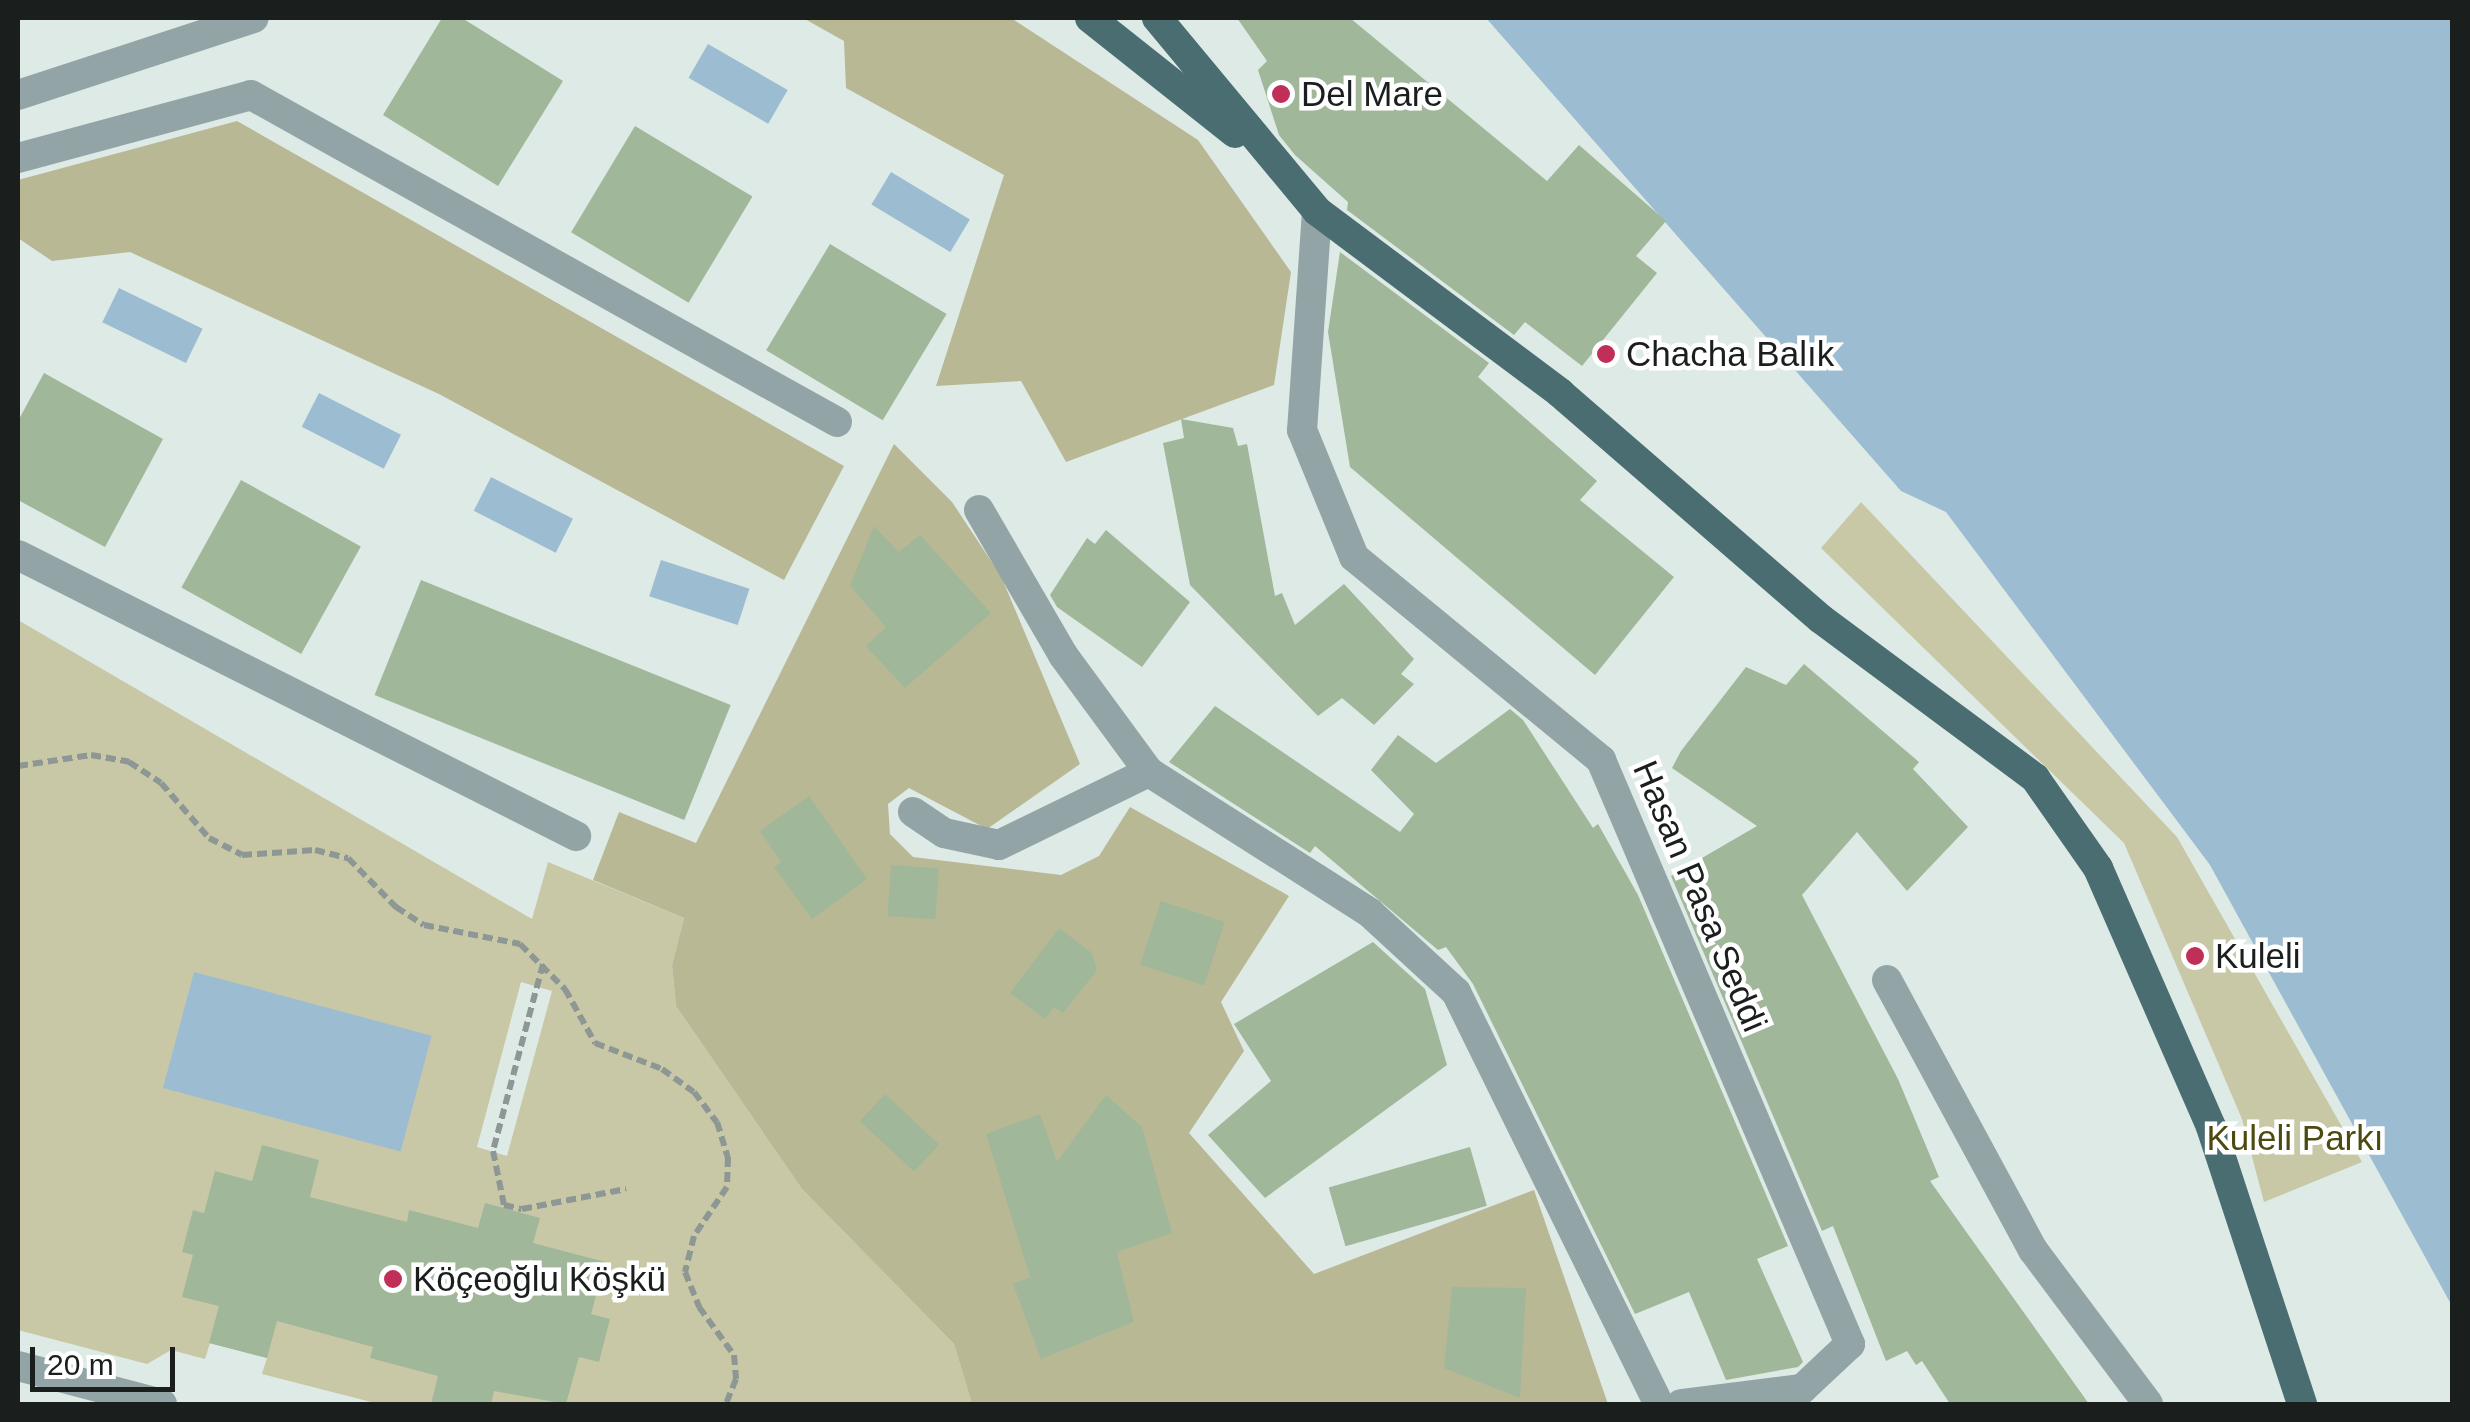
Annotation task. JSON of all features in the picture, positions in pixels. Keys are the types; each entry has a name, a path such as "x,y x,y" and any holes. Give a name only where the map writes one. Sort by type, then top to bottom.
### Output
{"main road":[{"path":"1090,18 1288,176"},
{"path":"1157,18 1317,211 1560,393 1822,619 2035,778 2098,868 2211,1127 2302,1404"}],"street":[{"path":"18,95 254,18"},
{"path":"18,158 251,94 836,422"},
{"name":"Hasan Pasa Seddi","path":"1317,211 1302,430 1354,557 1601,760 1850,1344 1802,1389 1680,1404"},
{"path":"978,510 1063,656 1149,772 1370,912 1456,992 1659,1404"},
{"path":"18,556 576,836"},
{"path":"914,812 944,833 999,845 1149,772"},
{"path":"1887,980 2033,1250 2148,1404"},
{"path":"18,1366 162,1404"}],"path":[{"path":"18,766 91,755 129,762 161,783 209,838 242,855 315,850 348,858 396,908 424,925 492,934 543,963 595,1043 662,1069 694,1092 717,1122 728,1157 727,1187 694,1236 685,1272 699,1307 734,1356 736,1379 726,1404"},
{"path":"543,963 492,1151 504,1205 522,1209 626,1189"}],"green space":[{"path":"803,18 1011,18 1198,140 1291,272 1274,385 1066,462 1021,381 936,386 1004,175 846,88 844,41"},
{"path":"237,121 844,466 784,580 439,394 130,252 52,261 18,238 18,180"},
{"path":"894,444 952,502 1001,576 1080,764 987,829 909,788 888,804 890,834 913,857 1061,875 1099,856 1130,807 1289,896 1221,1002 1244,1051 1189,1133 1314,1274 1534,1190 1608,1404 972,1404 954,1344 802,1189 676,1006 672,965 684,918 593,880 619,812 696,843"},
{"name":"Kuleli Parkı","path":"1861,502 2177,837 2362,1162 2264,1202 2242,1119 2124,843 1821,548"},
{"path":"18,620 532,919 548,862 684,918 672,965 676,1006 802,1189 954,1344 972,1404 379,1404 262,1374 267,1358 210,1343 205,1359 171,1350 147,1364 18,1330","holes":["521,982 552,991 507,1156 477,1147"]}],"water":[{"path":"1486,18 2452,18 2452,1306 2210,865 1946,512 1901,491"},
{"path":"708,44 788,90 768,124 688,78"},
{"path":"891,172 970,219 950,252 871,205"},
{"path":"119,288 203,329 186,363 102,322"},
{"path":"319,393 401,435 384,469 302,427"},
{"path":"491,477 573,519 556,553 474,511"},
{"path":"661,560 749,589 738,625 649,596"},
{"path":"194,972 432,1036 401,1152 163,1088"}],"building":[{"path":"442,18 462,18 563,81 498,186 383,115"},
{"path":"1237,18 1350,18 1547,181 1579,145 1666,221 1636,256 1657,273 1582,366 1525,322 1514,335 1347,210 1348,202 1295,155 1279,135 1258,70 1267,61"},
{"path":"635,126 752,197 689,303 571,232"},
{"path":"830,244 947,314 883,420 766,350"},
{"path":"1340,252 1489,363 1478,377 1597,481 1580,500 1674,577 1595,675 1350,467 1328,332"},
{"path":"44,373 163,439 105,547 18,500 18,421"},
{"path":"1181,419 1233,428 1238,446 1247,444 1275,596 1282,593 1295,625 1344,584 1414,659 1401,674 1414,684 1374,725 1342,698 1318,716 1190,585 1163,443 1184,438"},
{"path":"241,480 361,546 301,654 181,588"},
{"path":"874,526 899,552 920,535 991,613 905,688 866,646 886,627 850,586"},
{"path":"1106,530 1190,602 1142,667 1057,607 1050,595 1087,538 1095,544"},
{"path":"421,580 731,705 684,820 375,695"},
{"path":"1804,664 1919,762 1913,769 1968,827 1907,891 1857,832 1802,895 1898,1079 1939,1177 1930,1181 2089,1404 1950,1404 1922,1361 1916,1365 1907,1351 1886,1361 1833,1226 1822,1231 1671,876 1757,826 1672,768 1681,751 1746,667 1786,685"},
{"path":"1215,706 1400,832 1414,814 1371,770 1398,735 1436,763 1510,709 1523,720 1593,828 1598,824 1638,895 1788,1246 1757,1259 1803,1362 1798,1367 1726,1380 1689,1292 1635,1314 1473,984 1446,947 1438,950 1315,846 1310,853 1169,762"},
{"path":"809,796 867,879 812,919 774,867 781,862 760,831"},
{"path":"891,865 939,868 935,919 887,916"},
{"path":"1161,901 1225,922 1204,985 1140,965"},
{"path":"1059,928 1092,953 1097,970 1063,1013 1054,1007 1045,1019 1010,993"},
{"path":"1373,942 1425,989 1447,1065 1265,1198 1208,1135 1271,1081 1234,1024"},
{"path":"885,1094 939,1144 914,1172 860,1121"},
{"path":"1106,1095 1142,1127 1172,1233 1117,1252 1134,1322 1041,1359 1013,1284 1030,1277 986,1134 1040,1114 1057,1162"},
{"name":"Köçeoğlu Köşkü","path":"262,1145 319,1160 310,1197 407,1222 409,1210 478,1228 485,1203 540,1218 533,1243 605,1262 591,1314 610,1319 599,1362 579,1357 566,1404 494,1391 491,1404 431,1404 438,1376 370,1358 373,1347 277,1321 267,1358 209,1343 219,1306 182,1297 193,1255 182,1252 193,1210 204,1213 215,1171 252,1181"},
{"path":"1470,1147 1487,1206 1346,1246 1329,1188"},
{"path":"1452,1287 1526,1288 1520,1398 1444,1368"}],"place":[{"name":"Del Mare","path":"1281,94"},
{"name":"Chacha Balık","path":"1606,354"},
{"name":"Kuleli","path":"2195,956"},
{"name":"Köçeoğlu Köşkü","path":"393,1279"}]}
